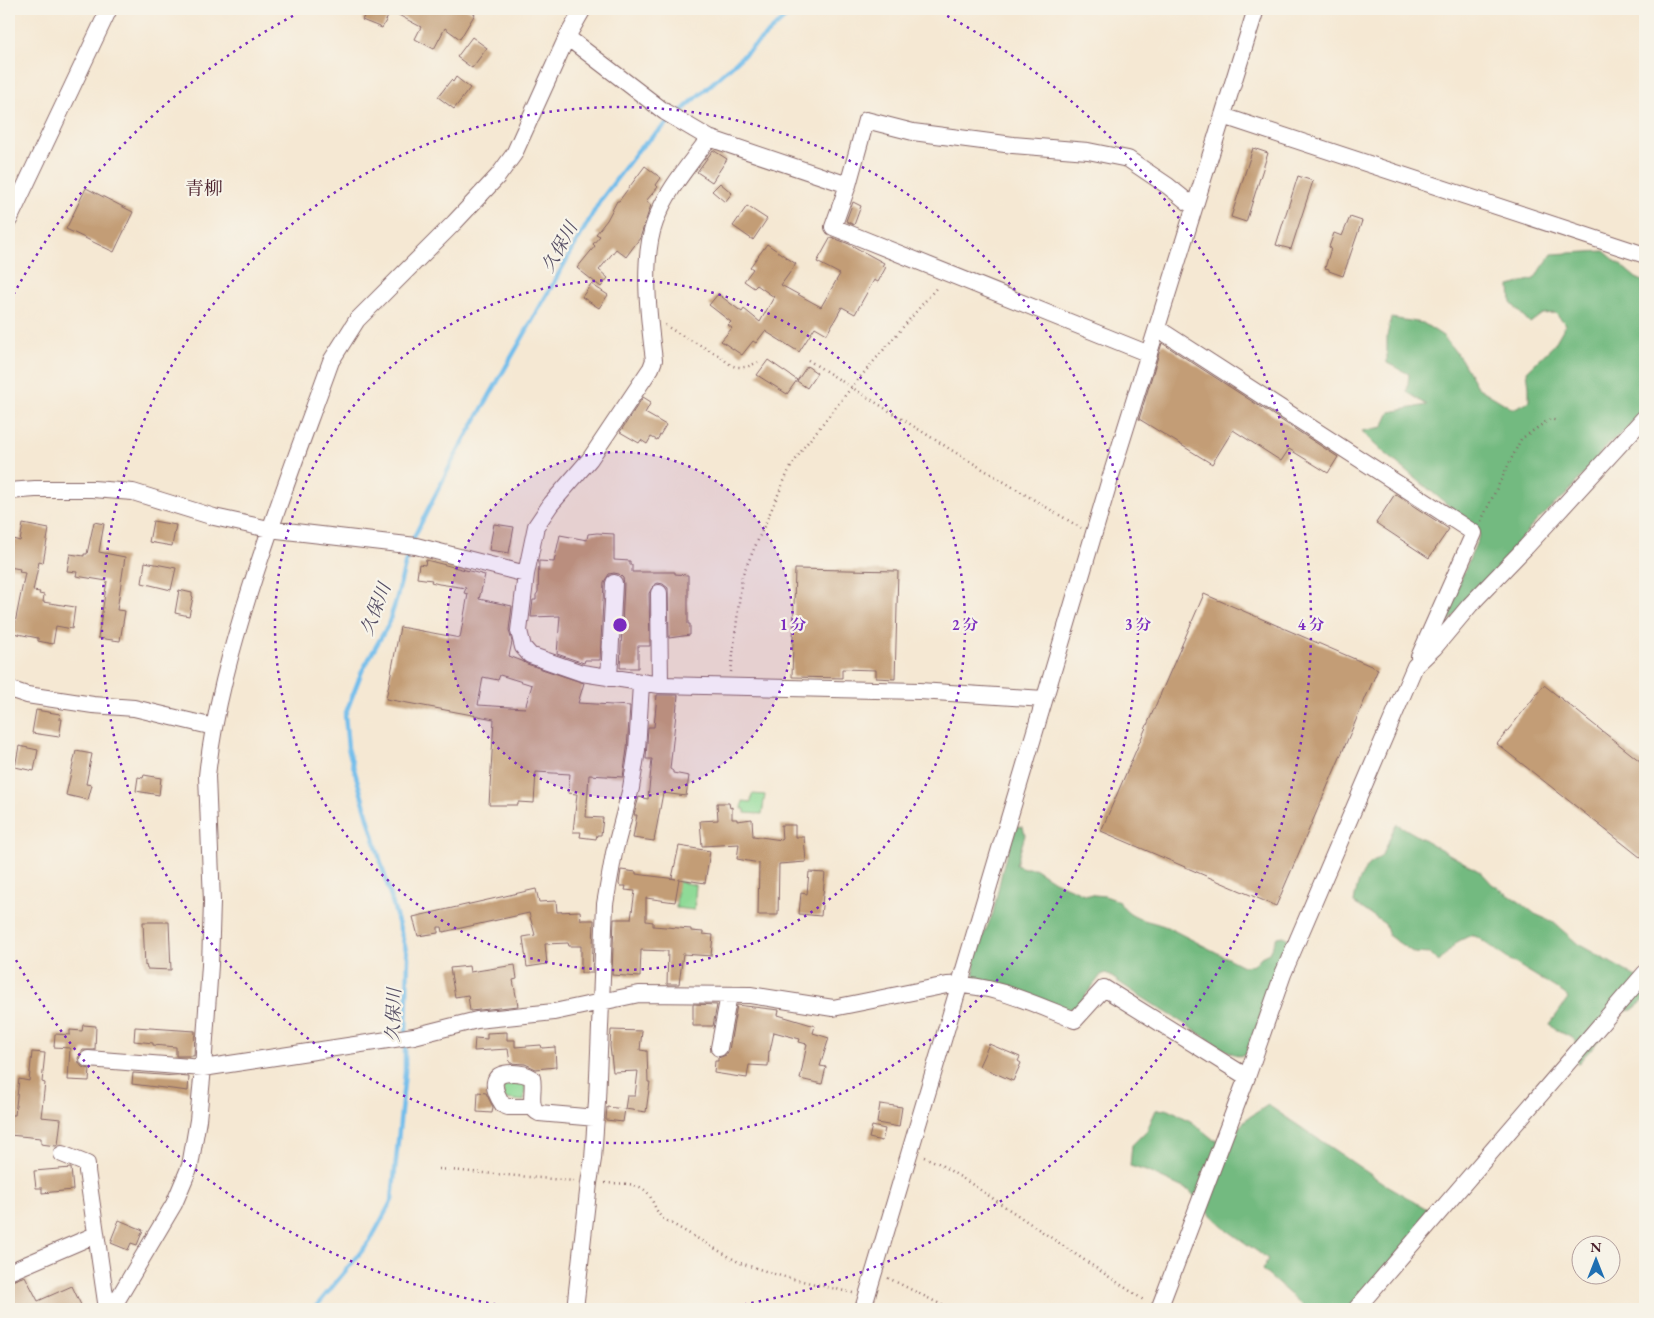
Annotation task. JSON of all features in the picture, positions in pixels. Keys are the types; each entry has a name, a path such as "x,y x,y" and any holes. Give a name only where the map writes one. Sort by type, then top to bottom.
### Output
{"street":[{"path":"9,220 109,9"},
{"path":"108,1309 116,1302 170,1211 190,1166 198,1120 203,1068 212,902 207,776 214,727 227,664 269,529 332,361 343,341 357,320 454,223 498,176 514,154 567,37 583,9"},
{"path":"865,1303 1093,536 1256,9"},
{"path":"567,37 665,112 709,138 848,185"},
{"path":"1223,116 1645,255"},
{"path":"1149,354 833,228 848,185 866,120 913,132 1013,145 1088,151 1128,160 1168,186 1194,207"},
{"path":"709,138 673,188 654,222 647,263 654,360 652,368 590,458 542,517 533,537 519,631 523,648 530,655 582,673 641,684 919,690 1044,699"},
{"path":"1154,1306 1247,1076 1283,974 1474,533 1157,328"},
{"path":"1415,666 1434,648 1470,605 1645,417"},
{"path":"9,491 93,489 134,492 214,517 269,529 416,546 526,574"},
{"path":"609,678 614,583"},
{"path":"659,593 660,685"},
{"path":"575,1309 593,1159 606,904 614,853 631,788 637,750 641,684"},
{"path":"9,689 27,695 93,705 134,708 214,727"},
{"path":"1356,1309 1645,973"},
{"path":"88,1059 203,1068 414,1036 477,1020 554,1012 639,994 750,995 832,1008 946,985 960,984 976,986 1018,999 1075,1020 1104,988 1247,1076"},
{"path":"718,1048 729,995"},
{"path":"532,1107 539,1113 596,1118"},
{"path":"62,1154 87,1164 95,1235 108,1309"},
{"path":"9,1272 95,1235"}],"path":[{"path":"729,686 742,576 789,470 804,447 851,388 938,286 945,272"},
{"path":"650,316 679,335 719,355 737,368 758,362"},
{"path":"808,360 1009,485 1057,512 1093,536"},
{"path":"1474,533 1522,439 1550,419 1558,421"},
{"path":"911,1152 938,1164 970,1183 1154,1306"},
{"path":"439,1170 589,1183 632,1184 641,1187 648,1194 656,1212 662,1218 740,1263 865,1303"},
{"path":"875,1272 950,1309"}],"green space":[{"path":"1604,251 1636,278 1645,282 1645,407 1627,429 1609,443 1566,495 1529,529 1498,569 1439,632 1480,534 1466,520 1374,444 1362,431 1383,427 1390,412 1427,405 1407,392 1409,374 1387,363 1387,336 1391,318 1423,323 1443,336 1461,359 1477,387 1513,409 1529,401 1527,371 1554,345 1566,324 1555,313 1542,314 1530,323 1511,303 1510,286 1534,279 1552,254"},
{"path":"752,794 765,795 762,814 745,813 745,809 742,809 743,801 751,802"},
{"path":"1397,824 1482,873 1492,884 1535,914 1553,922 1578,944 1645,982 1645,1000 1632,1010 1624,1011 1580,1062 1577,1063 1576,1041 1556,1030 1550,1024 1568,999 1559,990 1471,935 1457,942 1439,962 1430,954 1414,953 1389,936 1385,924 1354,903 1362,874 1368,866 1382,855"},
{"path":"1017,826 1023,827 1025,835 1016,865 1024,868 1034,868 1054,881 1084,894 1105,896 1119,901 1128,913 1169,928 1243,966 1254,965 1261,957 1269,953 1277,937 1284,936 1289,940 1288,949 1246,1053 1240,1056 1224,1049 1106,973 1101,975 1076,1008 1067,1009 973,980 975,961 993,913 1004,863"},
{"path":"676,881 696,885 694,910 676,908 677,892 674,891"},
{"path":"501,1078 526,1078 524,1101 505,1099"},
{"path":"1268,1105 1386,1185 1434,1213 1349,1309 1307,1309 1262,1270 1268,1259 1227,1230 1205,1209 1190,1191 1146,1171 1130,1166 1132,1145 1147,1130 1156,1110 1169,1109 1192,1122 1214,1140 1230,1141 1245,1120"}],"building":[{"path":"368,9 468,9 475,14 460,39 445,28 434,49 415,39 421,27 391,11 382,28 362,20"},
{"path":"472,37 487,48 472,68 457,57"},
{"path":"456,77 470,88 454,109 438,97 451,80 453,82"},
{"path":"1253,148 1268,153 1246,222 1231,217"},
{"path":"713,150 727,159 712,182 697,172"},
{"path":"645,166 661,178 656,185 658,187 646,201 651,205 640,238 626,257 616,249 599,270 608,278 601,287 577,268 595,246 593,244 600,236 596,234 607,220 617,201 619,201"},
{"path":"1298,176 1313,181 1291,249 1276,245"},
{"path":"720,183 732,193 725,202 712,191"},
{"path":"86,188 133,212 114,252 66,229"},
{"path":"853,202 861,206 854,225 846,221"},
{"path":"747,206 767,219 753,240 733,226"},
{"path":"1350,217 1362,221 1343,276 1325,268 1334,233 1342,236"},
{"path":"831,237 849,244 884,263 882,266 886,267 878,282 874,280 855,314 842,307 827,334 815,327 799,352 765,331 756,343 753,341 742,355 721,341 732,328 728,325 731,322 709,305 718,294 742,312 744,309 760,322 774,297 757,285 754,288 744,281 753,269 750,267 767,244 796,264 781,285 821,307 840,274 817,262"},
{"path":"591,284 608,295 599,308 582,297"},
{"path":"1162,343 1338,457 1328,473 1289,449 1281,461 1233,430 1212,464 1139,419"},
{"path":"768,360 797,380 787,394 757,375"},
{"path":"807,366 817,373 807,388 797,381"},
{"path":"643,397 651,402 645,413 666,425 657,440 651,437 647,444 641,440 639,443 620,432"},
{"path":"1395,494 1449,529 1429,558 1376,523"},
{"path":"153,521 176,525 172,546 149,542"},
{"path":"94,522 104,524 99,552 125,557 117,610 125,611 120,641 98,638 107,581 76,576 77,572 67,571 70,554 84,556 84,554 87,554"},
{"path":"23,524 49,529 43,563 39,562 33,591 44,595 43,602 75,607 72,629 56,626 53,644 38,641 38,638 13,633 25,573 19,572 20,569 9,567 9,538 20,541"},
{"path":"494,524 514,527 509,553 489,550"},
{"path":"588,534 614,534 614,560 630,561 632,572 675,572 675,574 688,575 688,624 690,624 690,635 669,638 668,588 663,584 658,583 654,585 649,593 650,646 638,646 638,668 620,668 624,584 623,578 619,574 609,574 604,582 600,660 585,660 584,663 557,654 560,616 531,617 533,600 536,600 538,592 539,561 554,562 560,535 587,540"},
{"path":"426,560 485,575 479,599 512,606 509,630 512,642 509,656 584,683 578,703 630,706 623,777 589,775 586,817 603,818 601,835 597,835 596,839 580,837 581,832 573,832 577,794 568,793 570,774 536,772 534,803 518,802 518,805 489,805 494,719 386,699 400,627 460,638 468,594 464,593 466,588 417,578 419,564 425,565","holes":["500,675 532,685 525,708 478,705 483,677 498,680"]},
{"path":"145,562 176,568 171,590 142,583"},
{"path":"795,569 898,571 895,679 876,678 876,670 842,669 842,678 792,677"},
{"path":"179,590 192,593 193,597 189,616 175,613"},
{"path":"1204,594 1378,669 1276,906 1101,831"},
{"path":"1544,685 1645,765 1645,861 1497,744"},
{"path":"657,695 678,695 670,769 673,773 689,776 686,796 663,793 654,841 633,838 637,815 634,815 639,797 648,799 652,759 646,759 648,727 654,727"},
{"path":"36,710 60,714 59,719 62,719 59,737 32,733"},
{"path":"19,746 38,750 34,771 15,767"},
{"path":"76,751 92,754 86,784 92,785 88,800 66,795"},
{"path":"144,775 161,778 159,795 136,791 138,777 143,778"},
{"path":"717,803 729,803 730,808 732,807 732,819 737,819 737,821 752,819 753,836 782,840 781,825 795,825 795,837 804,837 806,862 779,864 778,915 758,915 759,863 737,859 739,844 702,846 700,821 718,820"},
{"path":"679,846 710,851 705,883 679,879 675,902 646,898 646,921 653,922 653,926 691,929 691,931 713,935 711,956 683,954 679,984 667,984 668,951 641,950 640,977 612,975 614,919 631,919 635,891 625,890 626,886 620,886 621,870 636,872 636,874 676,879 672,878"},
{"path":"809,872 825,873 821,916 799,914 801,893 807,894"},
{"path":"536,889 539,902 556,901 557,912 580,911 581,920 594,920 592,973 581,973 581,946 569,946 568,943 545,944 547,964 527,967 523,937 535,935 529,913 443,932 442,927 438,927 438,933 418,936 413,917"},
{"path":"143,922 169,922 171,970 147,969 145,966"},
{"path":"515,965 517,979 513,980 518,1006 470,1011 468,995 455,997 450,968 469,966 470,972"},
{"path":"693,1004 717,1005 713,1026 693,1026"},
{"path":"737,1005 779,1010 778,1015 815,1026 813,1033 829,1038 820,1066 826,1067 822,1084 800,1079 807,1044 799,1042 800,1039 774,1032 769,1051 768,1066 749,1065 747,1078 714,1073 715,1061 726,1055 729,1050"},
{"path":"83,1025 96,1026 95,1050 83,1050 78,1058 82,1067 90,1069 89,1081 68,1080 70,1048 54,1047 55,1034 70,1035 70,1030 82,1031"},
{"path":"135,1027 195,1031 194,1056 176,1056 176,1047 134,1041"},
{"path":"611,1030 642,1031 640,1050 647,1051 648,1082 650,1082 646,1112 625,1109 627,1096 635,1096 638,1071 613,1072 610,1046"},
{"path":"507,1032 507,1040 515,1040 515,1047 541,1045 542,1048 555,1047 556,1067 536,1069 525,1064 510,1063 508,1049 474,1051 475,1038 487,1039 487,1033"},
{"path":"989,1044 1020,1057 1018,1061 1021,1063 1013,1081 979,1066"},
{"path":"32,1052 45,1053 42,1082 45,1083 41,1117 61,1119 58,1145 56,1146 41,1144 41,1138 9,1135 9,1115 15,1115 19,1079 29,1081"},
{"path":"133,1073 189,1077 188,1091 132,1084"},
{"path":"478,1092 486,1093 493,1107 492,1113 477,1112"},
{"path":"880,1104 902,1107 899,1127 877,1123"},
{"path":"607,1107 625,1109 623,1122 606,1120"},
{"path":"872,1126 885,1129 882,1141 869,1138"},
{"path":"71,1168 73,1190 42,1193 42,1188 36,1188 34,1171"},
{"path":"119,1220 143,1230 137,1245 131,1243 128,1250 111,1243"},
{"path":"25,1276 38,1301 72,1286 81,1305 71,1309 9,1309 9,1282"}],"waterway":[{"name":"久保川","path":"677,115 795,9"},
{"name":"久保川","path":"412,541 453,460 600,201 639,149 671,120"},
{"name":"久保川","path":"406,1034 408,957 348,748 345,715 362,671 388,625 409,548"},
{"name":"久保川","path":"314,1309 370,1241 392,1200 405,1072 405,1042"}],"district":[{"name":"青柳","path":"204,188"}]}
